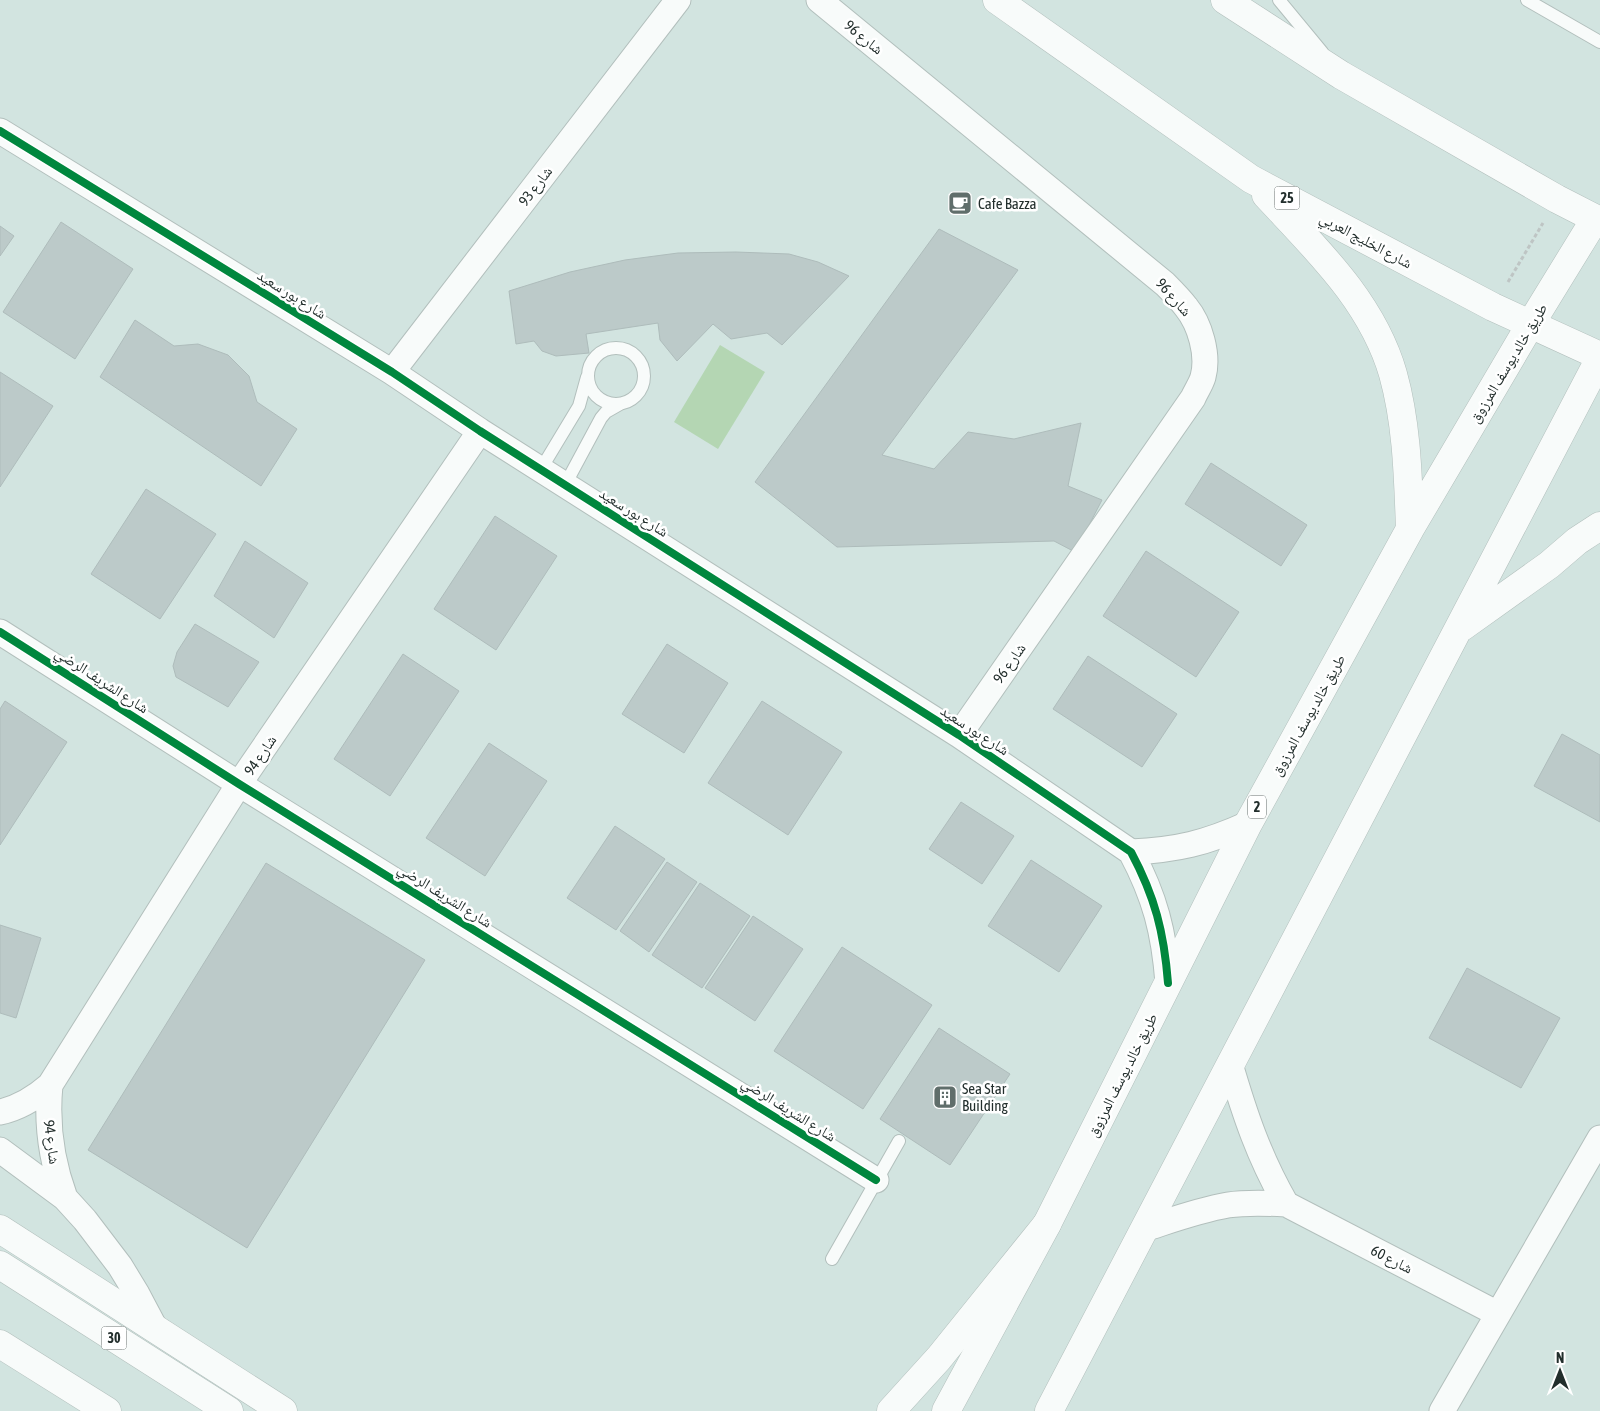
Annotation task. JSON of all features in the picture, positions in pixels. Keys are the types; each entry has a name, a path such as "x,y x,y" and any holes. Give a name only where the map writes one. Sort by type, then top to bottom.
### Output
{"main road":[{"name":"شارع الخليج العربي","path":"997,0 1251,179 1493,307 1600,357"},
{"path":"1225,0 1341,75 1557,199 1598,220"},
{"path":"1251,179 1335,271 1369,319 1382,344 1392,373 1404,431 1410,529"},
{"name":"طريق خالد يوسف المرزوق","path":"946,1411 1047,1224 1248,824 1410,529 1530,325 1598,220"},
{"path":"1049,1411 1600,357"},
{"path":"1457,631 1549,565 1577,540 1600,526"},
{"path":"890,1411 939,1358 1047,1224"},
{"path":"0,1229 283,1411"},
{"name":"30","path":"0,1265 229,1411"},
{"path":"0,1344 107,1411"}],"street":[{"name":"شارع 93","path":"392,372 678,0"},
{"name":"شارع 96","path":"819,0 1165,284 1187,307 1201,336 1205,367 1203,378 1193,398 959,736"},
{"name":"شارع بور سعيد","path":"0,131 392,372 480,431 959,736 1131,852 1144,876 1154,902 1166,955 1168,982"},
{"name":"شارع 94","path":"0,1112 20,1106 36,1097 50,1085 239,784 480,431"},
{"name":"شارع الشريف الرضي","path":"0,632 239,784 876,1180"},
{"path":"1131,852 1155,851 1187,846 1226,834 1248,824"},
{"path":"1230,1064 1252,1136 1286,1204"},
{"name":"شارع 94","path":"50,1085 48,1104 50,1143 53,1162 65,1198"},
{"path":"1442,1411 1600,1138"},
{"path":"0,1150 65,1198 102,1241 120,1266 156,1330"},
{"name":"شارع 60","path":"1144,1229 1202,1210 1229,1204 1286,1204 1498,1314"}],"lane":[{"path":"1278,0 1341,75"},
{"path":"1527,0 1600,42"},
{"path":"541,469 579,406 590,364 596,356 605,350 615,348 626,349 635,354 642,362 645,373 644,383 640,392 632,400 606,412 601,418 565,484"},
{"path":"588,374 589,385 594,394 612,404 622,404"},
{"path":"832,1259 899,1141"}],"path":[{"path":"1493,307 1557,199"}],"green space":[{"path":"720,345 765,372 718,449 674,422"}],"building":[{"path":"61,222 133,269 75,359 3,312"},
{"path":"0,226 14,236 0,256"},
{"path":"939,229 1018,270 882,455 934,469 968,432 1014,439 1081,423 1068,486 1102,500 1075,552 1054,541 837,547 755,482"},
{"path":"736,252 789,254 818,262 849,276 782,345 767,333 731,339 713,324 677,361 660,340 658,323 586,334 589,353 556,356 542,351 534,341 516,344 509,291 570,272 625,260 678,253"},
{"path":"135,320 174,346 198,344 228,355 249,376 257,402 297,429 261,486 100,377"},
{"path":"0,372 53,406 0,487"},
{"path":"1211,463 1307,525 1281,566 1185,504"},
{"path":"146,489 216,534 160,619 91,574"},
{"path":"495,516 557,556 496,650 434,609"},
{"path":"245,541 308,583 274,638 214,596"},
{"path":"1146,551 1239,612 1196,677 1103,616"},
{"path":"195,624 259,662 228,707 176,677 173,666 177,652"},
{"path":"667,644 728,683 684,753 622,714"},
{"path":"403,654 459,691 390,796 334,759"},
{"path":"1088,656 1177,714 1142,767 1053,709"},
{"path":"5,701 67,742 0,845 0,709"},
{"path":"762,701 842,752 788,835 708,783"},
{"path":"1562,734 1600,755 1600,822 1534,786"},
{"path":"489,743 547,781 485,876 426,838"},
{"path":"961,802 1014,836 982,884 929,849"},
{"path":"615,826 665,859 616,930 567,898"},
{"path":"1031,860 1102,906 1059,972 988,926"},
{"path":"667,862 697,882 649,952 620,931"},
{"path":"266,863 425,960 247,1248 88,1150"},
{"path":"700,883 750,916 702,988 652,955"},
{"path":"753,916 803,949 755,1021 705,988"},
{"path":"0,925 41,938 16,1018 0,1013"},
{"path":"842,947 932,1005 863,1109 774,1051"},
{"path":"1467,968 1560,1018 1521,1088 1429,1038"},
{"name":"Sea Star Building","path":"939,1028 1010,1074 950,1165 880,1119"}],"cycle path":[{"path":"0,131 392,372 480,431 959,735 1131,852 1146,884 1157,915 1164,947 1168,983"},
{"path":"0,632 239,784 876,1180"}],"place":[{"name":"Cafe Bazza","path":"960,203"},
{"name":"Sea Star Building","path":"945,1097"}]}
